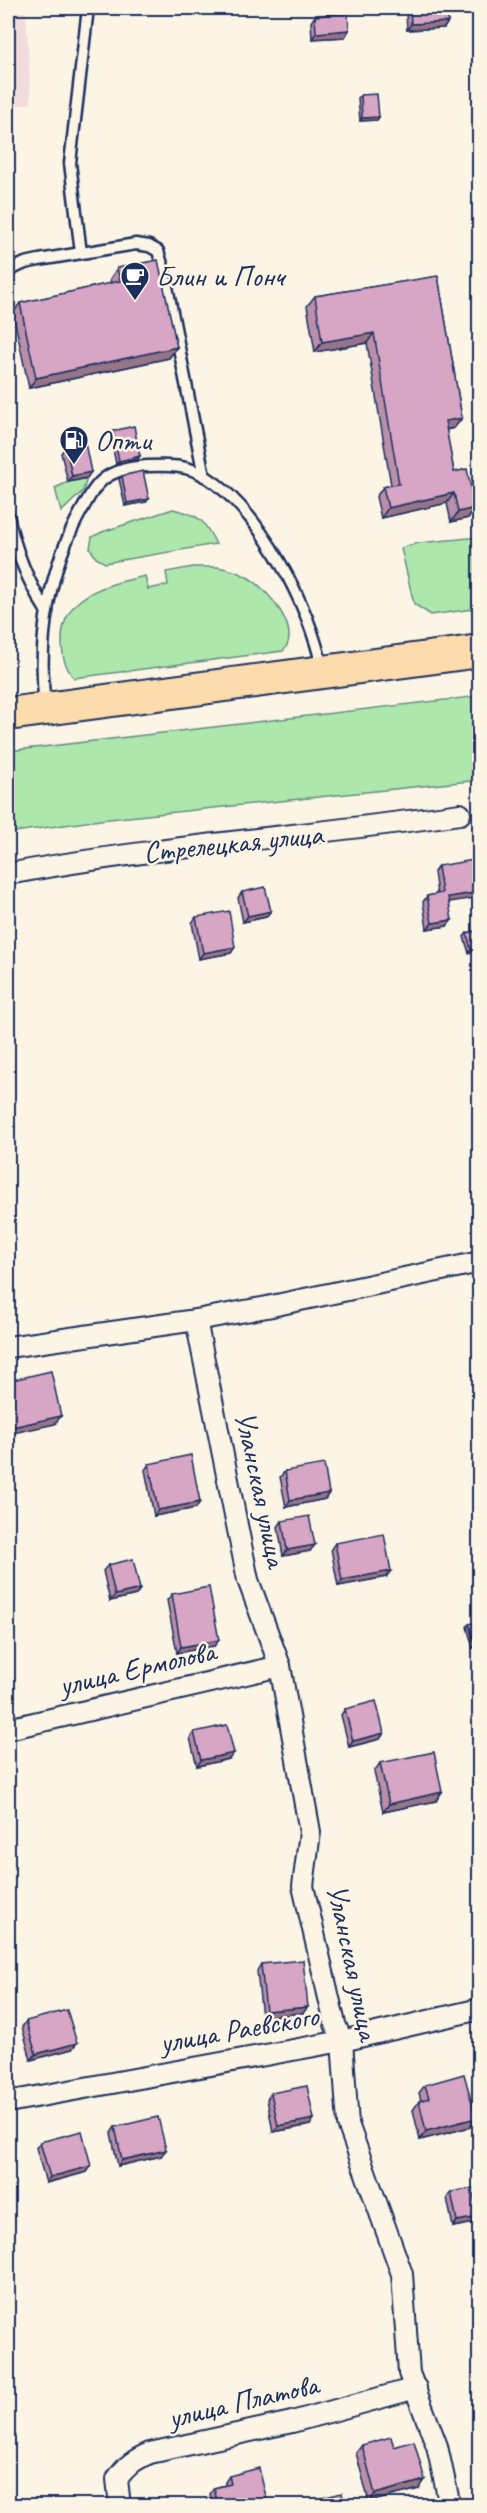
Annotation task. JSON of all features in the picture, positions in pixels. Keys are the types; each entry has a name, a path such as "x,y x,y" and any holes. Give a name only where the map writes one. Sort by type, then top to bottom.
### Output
{"main road":[{"path":"8,714 480,651"}],"street":[{"name":"Стрелецкая улица","path":"8,874 98,859 340,831 460,814"},
{"path":"8,1347 196,1320 480,1262"},
{"name":"Уланская улица","path":"196,1320 248,1580 280,1666 310,1832 303,1886 335,2024 342,2040 348,2124 402,2274 409,2373 437,2446 450,2505"},
{"name":"улица Ермолова","path":"8,1729 280,1666"},
{"name":"улица Раевского","path":"8,2102 342,2040 480,2009"},
{"name":"улица Платова","path":"120,2505 117,2479 126,2467 150,2453 292,2422 416,2388"}],"lane":[{"path":"81,253 70,163 88,8"},
{"path":"8,271 25,263 136,244 149,246 158,252 164,270 204,476"},
{"path":"45,709 42,654 47,612 59,560 70,530 91,494 104,478 118,472 156,465 178,466 204,476 229,496 250,519 298,596 311,626 323,671"},
{"path":"8,515 21,565 32,589 47,612"}],"shaded area":[{"path":"8,8 26,8 31,104 8,106"}],"green space":[{"path":"87,478 83,491 61,512 55,488 68,482"},
{"path":"173,509 195,516 200,520 216,544 105,563 96,558 90,548 92,537 102,532"},
{"path":"479,537 479,608 431,615 414,604 401,548 418,543"},
{"path":"193,567 218,567 249,578 273,600 289,632 288,642 283,651 74,678 71,674 64,660 62,640 64,624 70,611 79,601 103,587 131,579 145,576 148,589 168,585 166,572"},
{"path":"479,696 479,780 100,820 8,833 8,751"}],"building":[{"path":"410,8 447,8 448,22 411,24"},
{"path":"348,13 349,30 316,33 315,16"},
{"path":"377,94 379,117 362,118 361,95"},
{"path":"158,260 177,347 36,378 20,303 120,281 117,268"},
{"path":"438,276 462,418 445,421 454,472 467,469 475,508 458,512 454,493 388,508 383,487 399,484 374,333 322,342 315,296"},
{"path":"134,426 140,456 119,461 113,431"},
{"path":"85,443 91,472 72,476 66,447"},
{"path":"143,471 149,499 127,503 122,476"},
{"path":"8,532 13,563 8,564"},
{"path":"480,859 480,892 448,897 452,920 432,923 427,896 442,893 438,866"},
{"path":"265,887 271,911 248,916 242,892"},
{"path":"229,911 235,947 203,953 196,917"},
{"path":"480,930 480,947 471,950 467,933"},
{"path":"51,1371 61,1416 8,1428 8,1381"},
{"path":"191,1455 200,1502 158,1510 149,1464"},
{"path":"324,1464 329,1493 290,1500 285,1471"},
{"path":"309,1516 315,1545 287,1550 282,1521"},
{"path":"384,1534 391,1571 342,1580 335,1543"},
{"path":"133,1559 140,1589 115,1595 108,1565"},
{"path":"209,1587 219,1640 181,1647 172,1594"},
{"path":"480,1621 480,1644 475,1645 469,1624"},
{"path":"376,1701 384,1733 353,1741 345,1709"},
{"path":"227,1725 234,1753 201,1760 194,1732"},
{"path":"434,1752 442,1792 389,1804 380,1763"},
{"path":"303,1960 308,2007 266,2011 261,1964"},
{"path":"67,2010 77,2043 36,2054 26,2021"},
{"path":"464,2074 476,2118 426,2131 419,2101 429,2098 425,2085"},
{"path":"307,2086 314,2119 278,2126 271,2093"},
{"path":"158,2117 166,2150 122,2160 115,2127"},
{"path":"82,2131 91,2166 50,2177 40,2142"},
{"path":"472,2188 478,2217 457,2221 451,2192"},
{"path":"391,2437 394,2447 414,2441 425,2480 375,2494 362,2445"},
{"path":"259,2468 268,2505 218,2505 214,2488 231,2484 229,2476"},
{"path":"342,2493 345,2505 307,2505 306,2502"}],"place":[{"name":"Блин и Понч","path":"135,302"},
{"name":"Опти","path":"74,466"}]}
